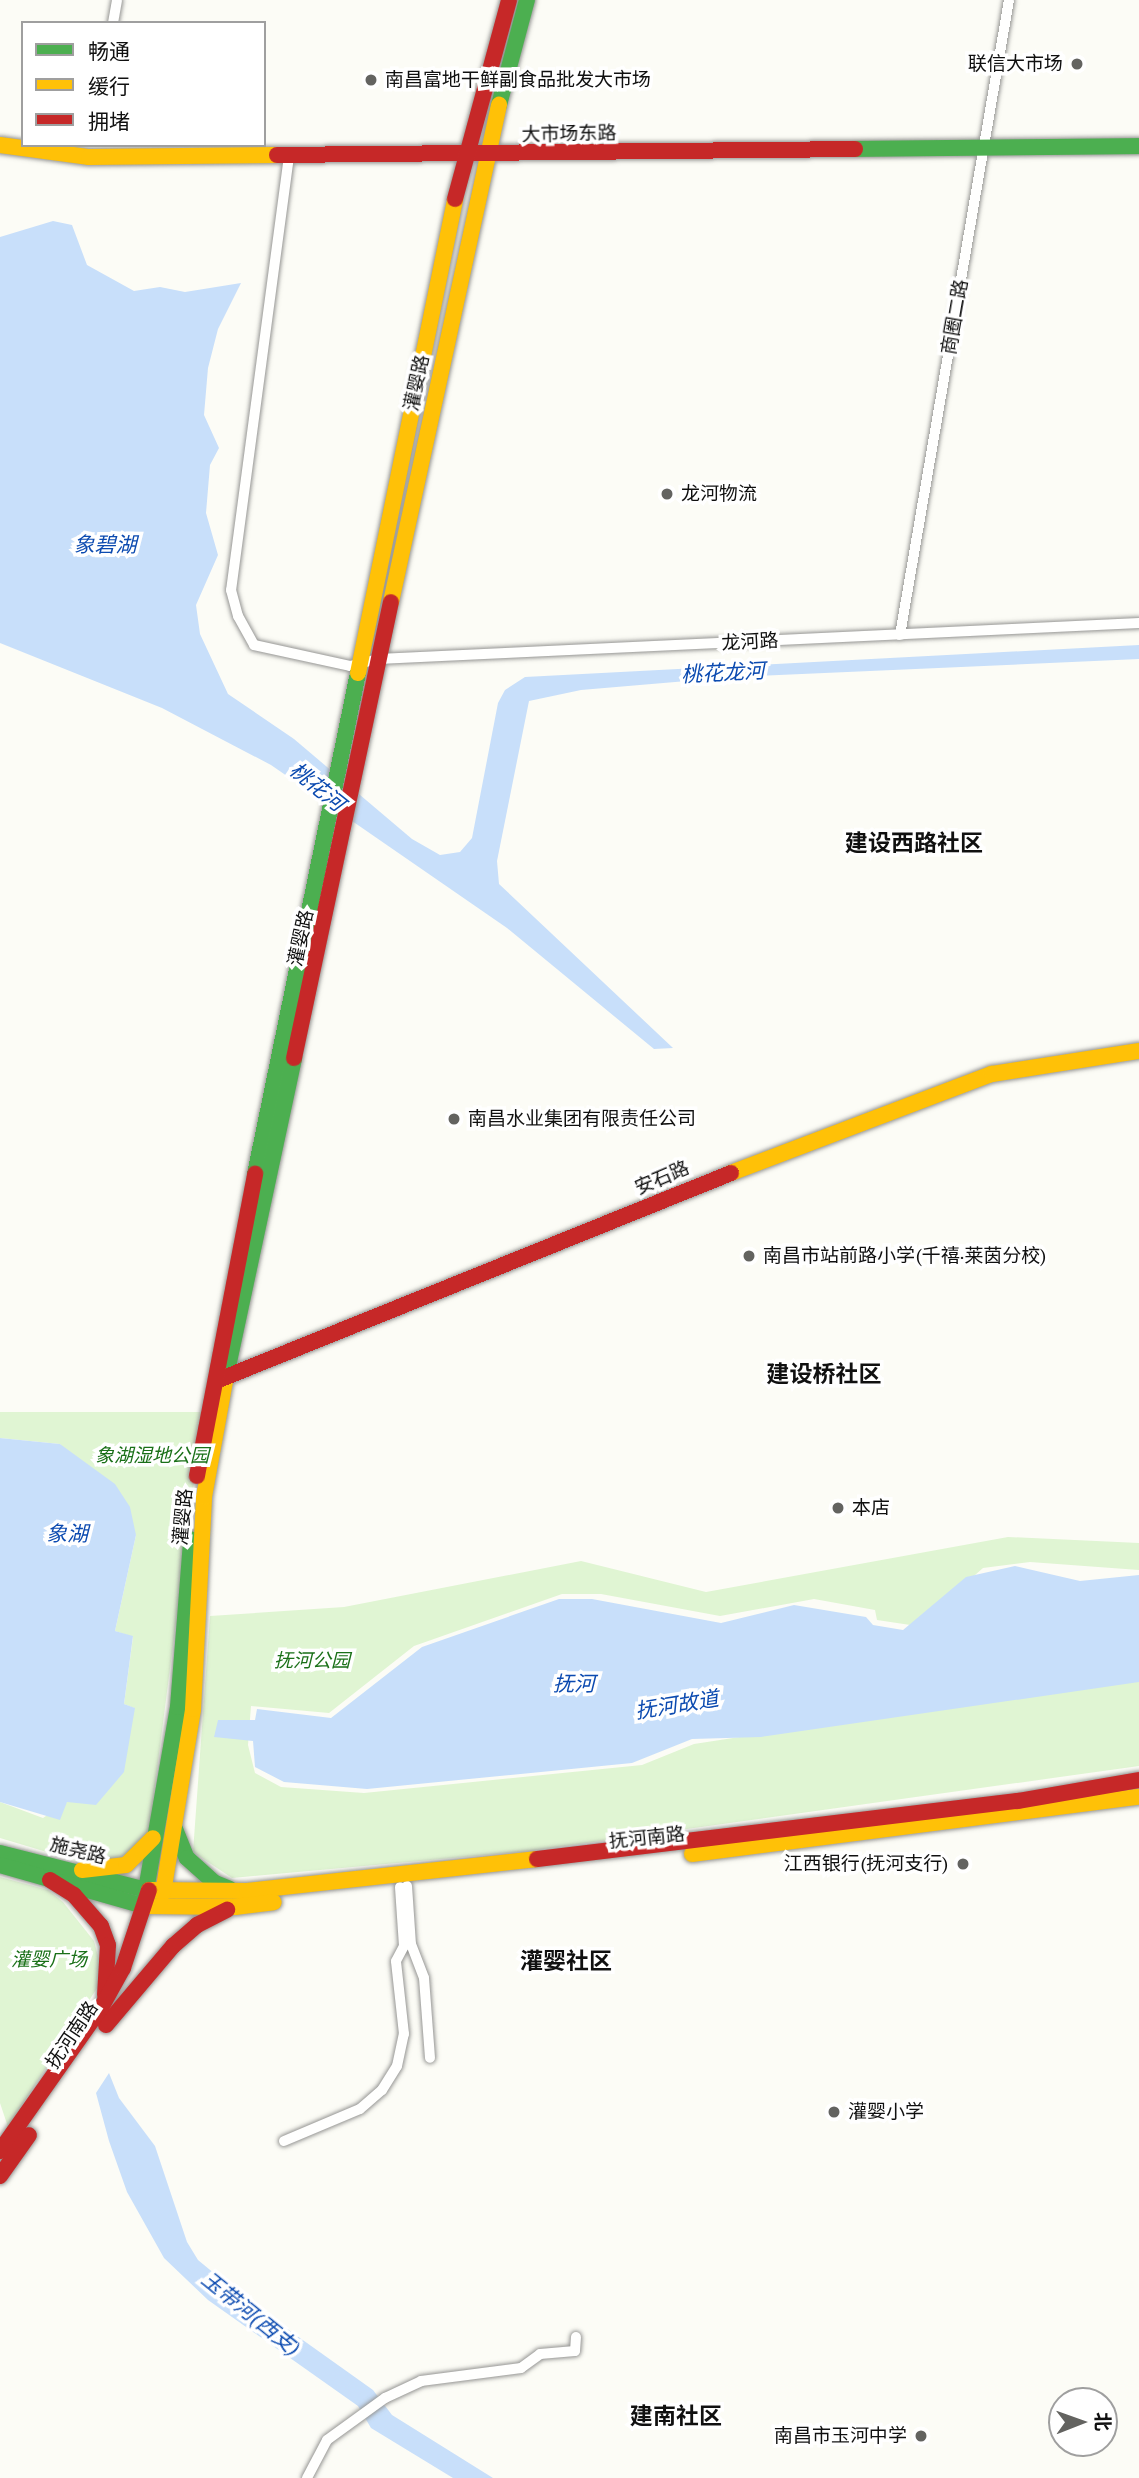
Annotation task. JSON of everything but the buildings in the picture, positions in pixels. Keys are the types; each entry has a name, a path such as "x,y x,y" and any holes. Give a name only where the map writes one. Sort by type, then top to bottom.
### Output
{"main road":[{"name":"灌婴路","path":"153,1899 156,1833 178,1707 195,1495 464,156 509,0"},
{"name":"灌婴路","path":"153,1899 175,1829 193,1709 204,1497 219,1379 345,834 378,659 486,156 527,0"},
{"name":"大市场东路","path":"0,145 21,146"},
{"name":"大市场东路","path":"30,147 289,156 486,156 1139,146"},
{"name":"安石路","path":"219,1379 703,1184 992,1074 1139,1051"},
{"name":"抚河南路","path":"236,1899 1018,1801 1139,1780"},
{"name":"抚河南路","path":"153,1899 236,1899 404,1886 884,1833 1139,1797"},
{"path":"106,2025 181,1939 236,1899 187,1858 175,1829"},
{"path":"52,1873 103,1870 126,1865 156,1833"},
{"name":"施尧路","path":"0,1853 52,1873"},
{"name":"施尧路","path":"0,1865 52,1873 153,1899"},
{"path":"52,1873 87,1908 108,1945 108,1983 101,2008"},
{"name":"抚河南路","path":"0,2151 101,2008 123,1968 153,1899"},
{"name":"抚河南路","path":"0,2176 106,2025 136,1973 153,1899"}],"street":[{"path":"113,21 117,0"},
{"name":"商圈二路","path":"900,635 1009,0"},
{"name":"龙河路","path":"289,156 231,590 238,616 254,645 350,666 378,659 1139,623"},
{"path":"404,1886 411,1944 424,1978 430,2059"},
{"path":"284,2141 360,2109 382,2090 397,2066 404,2035 396,1961 404,1947 404,1886"},
{"path":"307,2478 327,2440 385,2398 421,2381 521,2368 540,2354 575,2351 576,2337"}],"green space":[{"name":"象湖湿地公园","path":"0,1412 203,1412 149,1832 136,1848 119,1858 96,1862 70,1859 0,1838 0,1802 43,1818 67,1802 130,1730 134,1708 124,1704 133,1637 115,1631 136,1535 60,1444 0,1438"},
{"name":"抚河公园","path":"1008,1537 1139,1543 1139,1570 1030,1562 983,1568 917,1626 877,1620 875,1610 814,1599 720,1616 601,1594 562,1594 414,1646 329,1713 251,1706 248,1745 255,1773 281,1787 364,1793 642,1765 694,1744 1139,1676 1139,1766 529,1851 232,1878 193,1852 210,1616 344,1607 581,1561 706,1592"},
{"name":"灌婴广场","path":"0,1877 48,1890 63,1902 94,1941 99,1960 99,1985 8,2127 0,2103"}],"water":[{"name":"象碧湖","path":"53,221 72,225 87,265 134,291 160,287 185,292 241,283 218,329 208,368 204,415 219,448 210,465 206,513 218,555 196,605 200,634 228,694 294,739 412,839 440,855 460,852 472,838 498,703 505,690 525,677 1139,645 1139,659 734,677 581,690 529,701 497,861 499,884 673,1048 654,1049 507,928 271,765 162,708 0,643 0,237"},
{"name":"象湖","path":"0,1438 60,1444 115,1484 130,1507 136,1535 115,1631 133,1636 124,1704 135,1708 124,1772 96,1805 67,1802 60,1820 0,1802"},
{"name":"抚河","path":"1015,1566 1080,1581 1139,1575 1139,1682 761,1737 692,1739 632,1763 367,1789 284,1782 255,1767 253,1741 214,1737 218,1720 255,1720 257,1709 331,1718 422,1647 559,1599 592,1599 721,1623 794,1605 866,1617 873,1625 903,1630 966,1577"},
{"name":"玉带河(西支)","path":"109,2073 119,2098 155,2146 187,2242 198,2260 244,2298 373,2390 392,2415 493,2478 453,2478 371,2428 358,2406 208,2300 164,2258 127,2192 109,2141 96,2093"}],"traffic: fast":[{"path":"499,105 527,0"},
{"path":"855,149 1139,146"},
{"path":"255,1174 358,673"},
{"path":"226,1376 294,1058"},
{"path":"146,1890 178,1707 191,1540"},
{"path":"175,1829 187,1858 215,1883 230,1889"},
{"path":"0,1853 146,1890"},
{"path":"0,1865 144,1906"}],"traffic: slow":[{"path":"391,602 499,105"},
{"path":"0,145 89,157 277,155"},
{"path":"358,673 455,199"},
{"path":"731,1173 992,1074 1139,1051"},
{"path":"163,1893 193,1709 204,1497 226,1376"},
{"path":"692,1854 1139,1797"},
{"path":"82,1870 126,1865 153,1838"},
{"path":"149,1890 247,1891 537,1859"},
{"path":"144,1906 235,1907 274,1902"}],"traffic: jam":[{"path":"455,199 509,0"},
{"path":"277,155 855,149"},
{"path":"294,1058 391,602"},
{"path":"221,1379 731,1173"},
{"path":"197,1476 255,1174"},
{"path":"537,1859 1018,1801 1139,1780"},
{"path":"50,1880 74,1895 101,1926 108,1945 105,1995"},
{"path":"0,2151 101,2008 123,1968 149,1890"},
{"path":"106,2025 173,1946 197,1925 227,1910"},
{"path":"0,2176 29,2135"}],"place":[{"name":"联信大市场","path":"1077,64"},
{"name":"南昌富地干鲜副食品批发大市场","path":"371,80"},
{"name":"龙河物流","path":"667,494"},
{"name":"南昌水业集团有限责任公司","path":"454,1119"},
{"name":"南昌市站前路小学(千禧·莱茵分校)","path":"749,1256"},
{"name":"本店","path":"838,1508"},
{"name":"江西银行(抚河支行)","path":"963,1864"},
{"name":"灌婴小学","path":"834,2112"},
{"name":"南昌市玉河中学","path":"921,2436"}],"district":[{"name":"建设西路社区","path":"914,843"},
{"name":"建设桥社区","path":"824,1374"},
{"name":"灌婴社区","path":"566,1961"},
{"name":"建南社区","path":"676,2416"}],"water label":[{"name":"桃花龙河","path":"723,673"},
{"name":"桃花河","path":"317,787"},
{"name":"抚河故道","path":"677,1705"}]}
